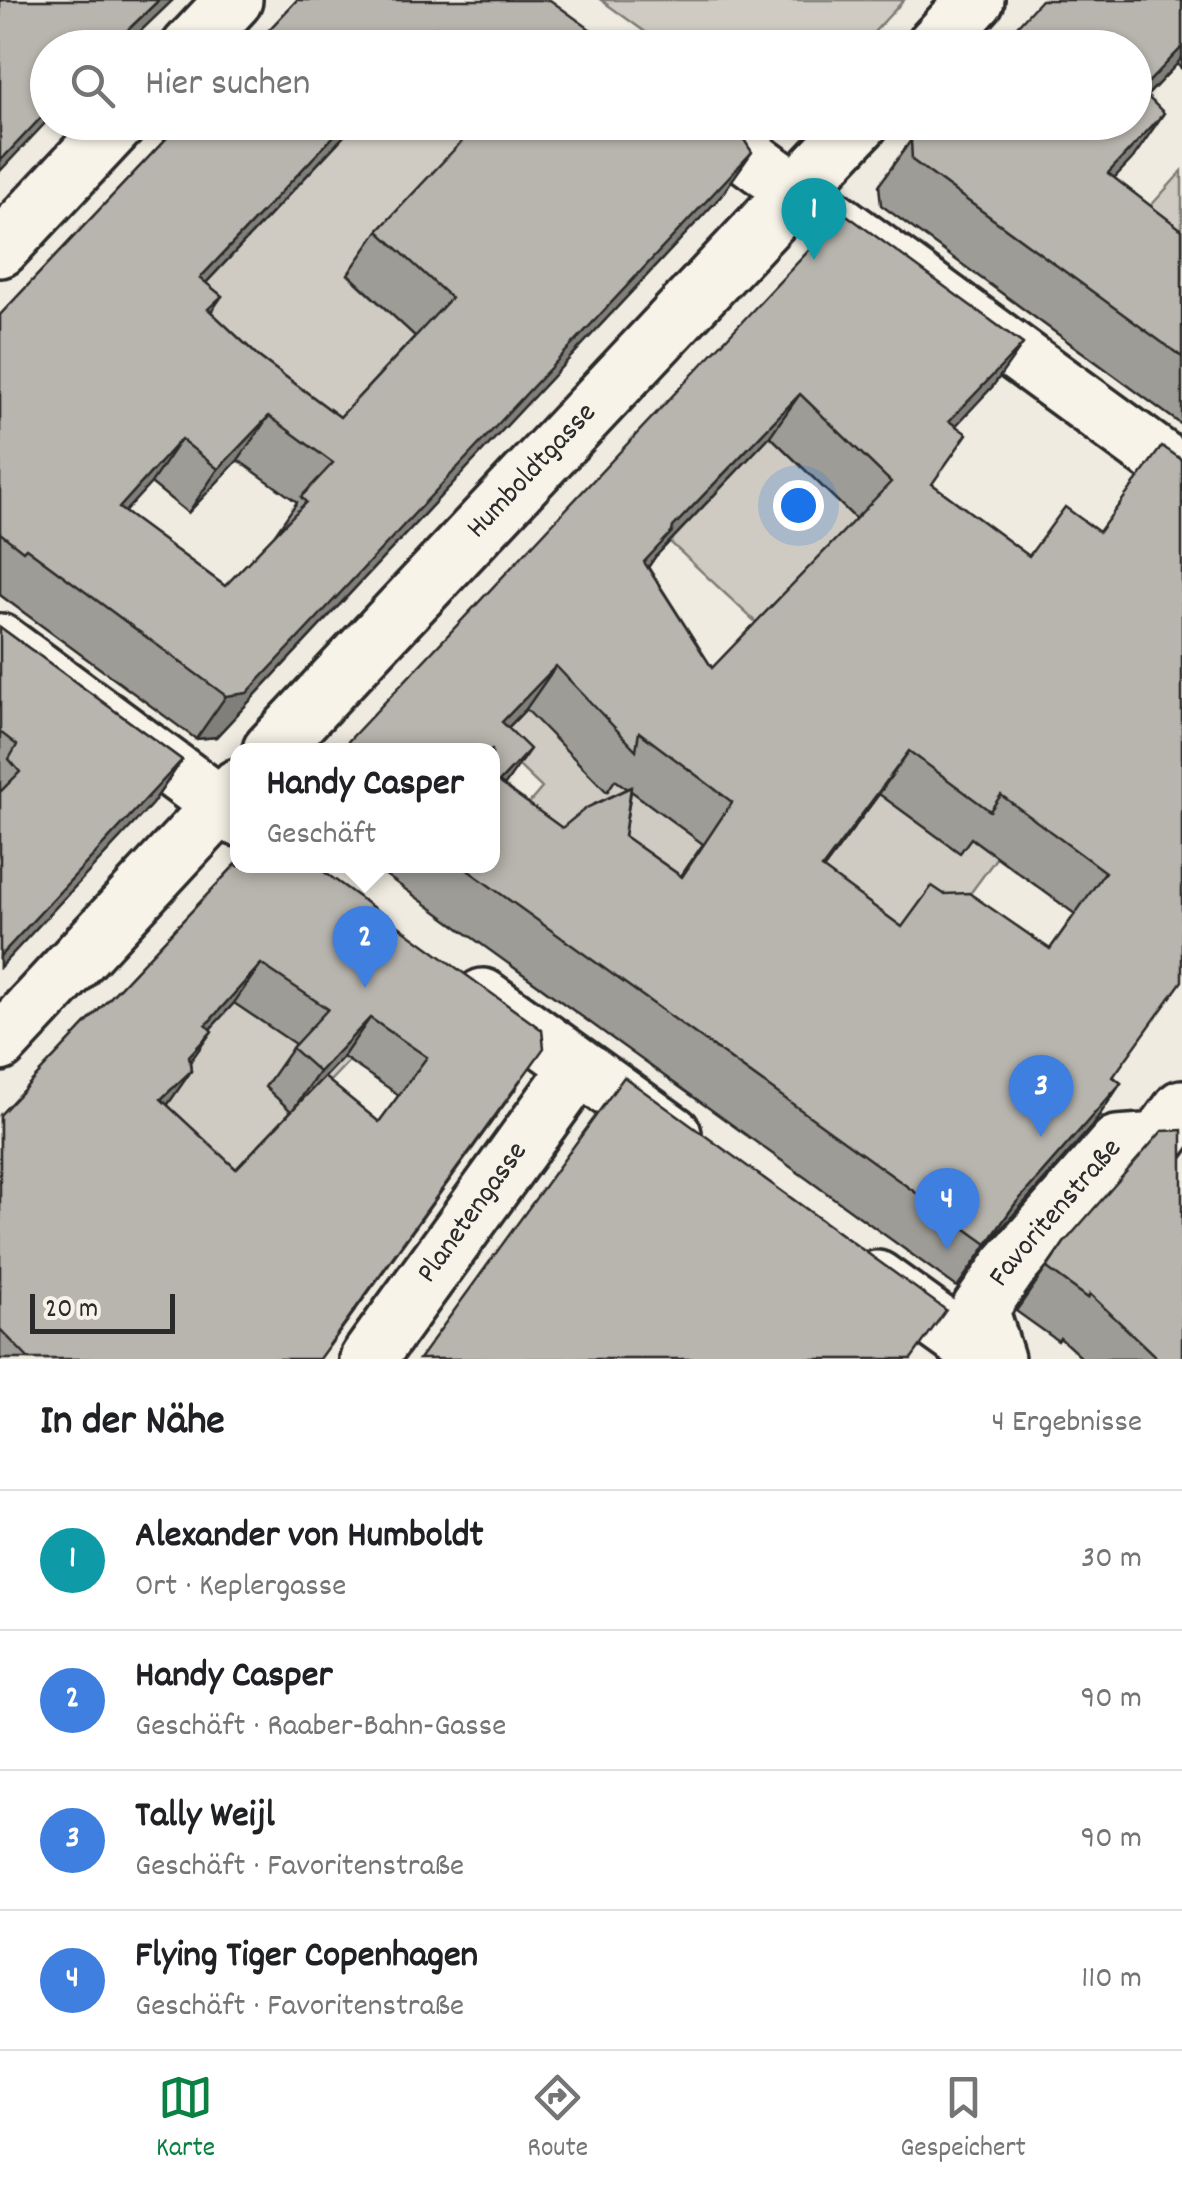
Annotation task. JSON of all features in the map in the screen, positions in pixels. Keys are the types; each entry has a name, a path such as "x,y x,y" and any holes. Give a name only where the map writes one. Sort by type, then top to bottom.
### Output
{"street":[{"path":"206,30 234,0"},
{"path":"948,30 976,0"},
{"path":"0,249 102,140"},
{"path":"725,140 1182,474"},
{"name":"Humboldtgasse","path":"279,743 844,140"},
{"path":"0,642 230,802"},
{"path":"0,1043 230,805"},
{"path":"441,966 718,1166"},
{"name":"Planetengasse","path":"368,1359 578,1067"},
{"name":"Favoritenstraße","path":"992,1359 980,1308 1009,1267 1117,1144 1158,1141 1182,1108"},
{"path":"843,1255 992,1359"}],"shaded area":[{"path":"601,0 904,0 876,30 642,30"},
{"path":"331,140 474,140 348,275 426,346 348,429 167,312"},
{"path":"1182,171 1182,279 1114,247"},
{"path":"770,436 861,524 762,628 670,542"},
{"path":"561,673 761,887 702,971 577,841 525,808 542,788 500,748 500,743 494,742"},
{"path":"890,779 997,857 939,936 792,911"},
{"path":"239,997 304,1031 349,1061 209,1208 129,1115"}],"building":[{"path":"0,0 159,0 128,30 30,30 30,129 0,161"},
{"path":"297,0 550,0 591,30 436,27 269,30"},
{"path":"1041,0 1182,0 1182,47 1152,78 1152,30 1014,30"},
{"path":"1152,101 1164,113 1152,126"},
{"path":"165,140 330,140 200,278 222,296 208,309 259,357 340,417 451,298 378,231 463,140 744,140 752,152 247,693 226,696 26,548 23,551 0,533 0,315","holes":["269,416 333,463 301,497 306,502 225,586 119,508 181,439 218,469"]},
{"path":"911,140 1139,140 1108,173 1182,230 1182,357 912,160"},
{"path":"844,213 1023,344 949,421 967,434 932,484 1029,556 1065,507 1099,532 1162,446 1182,460 1182,981 1113,1077 1121,1083 1015,1204 987,1244 472,873 500,873 500,783 562,828 586,808 631,787 624,836 682,877 732,802 639,732 636,750 556,666 502,722 530,749 500,781 500,743 347,743","holes":["800,394 891,482 712,668 644,562","909,751 990,811 1001,795 1105,872 1050,949 969,893 944,894 932,886 902,927 822,868"]},
{"path":"0,627 182,760 0,956 0,792 20,772 9,759 17,745 0,732"},
{"path":"230,871 326,873 542,1030 544,1048 319,1359 29,1359 0,1329 0,1115","holes":["261,964 328,1009 292,1048 319,1072 370,1018 427,1057 379,1122 324,1077 236,1169 161,1099 191,1071 189,1056 212,1031 206,1025"]},
{"path":"624,1077 946,1310 911,1359 419,1359"},
{"path":"1182,1130 1182,1359 1158,1359 1090,1294 1088,1298 1047,1268 1064,1243 1162,1131"}],"place":[{"name":"Alexander von Humboldt","path":"814,260"},
{"name":"Handy Casper","path":"365,988"},
{"name":"Tally Weijl","path":"1041,1137"},
{"name":"Flying Tiger Copenhagen","path":"947,1250"}]}
